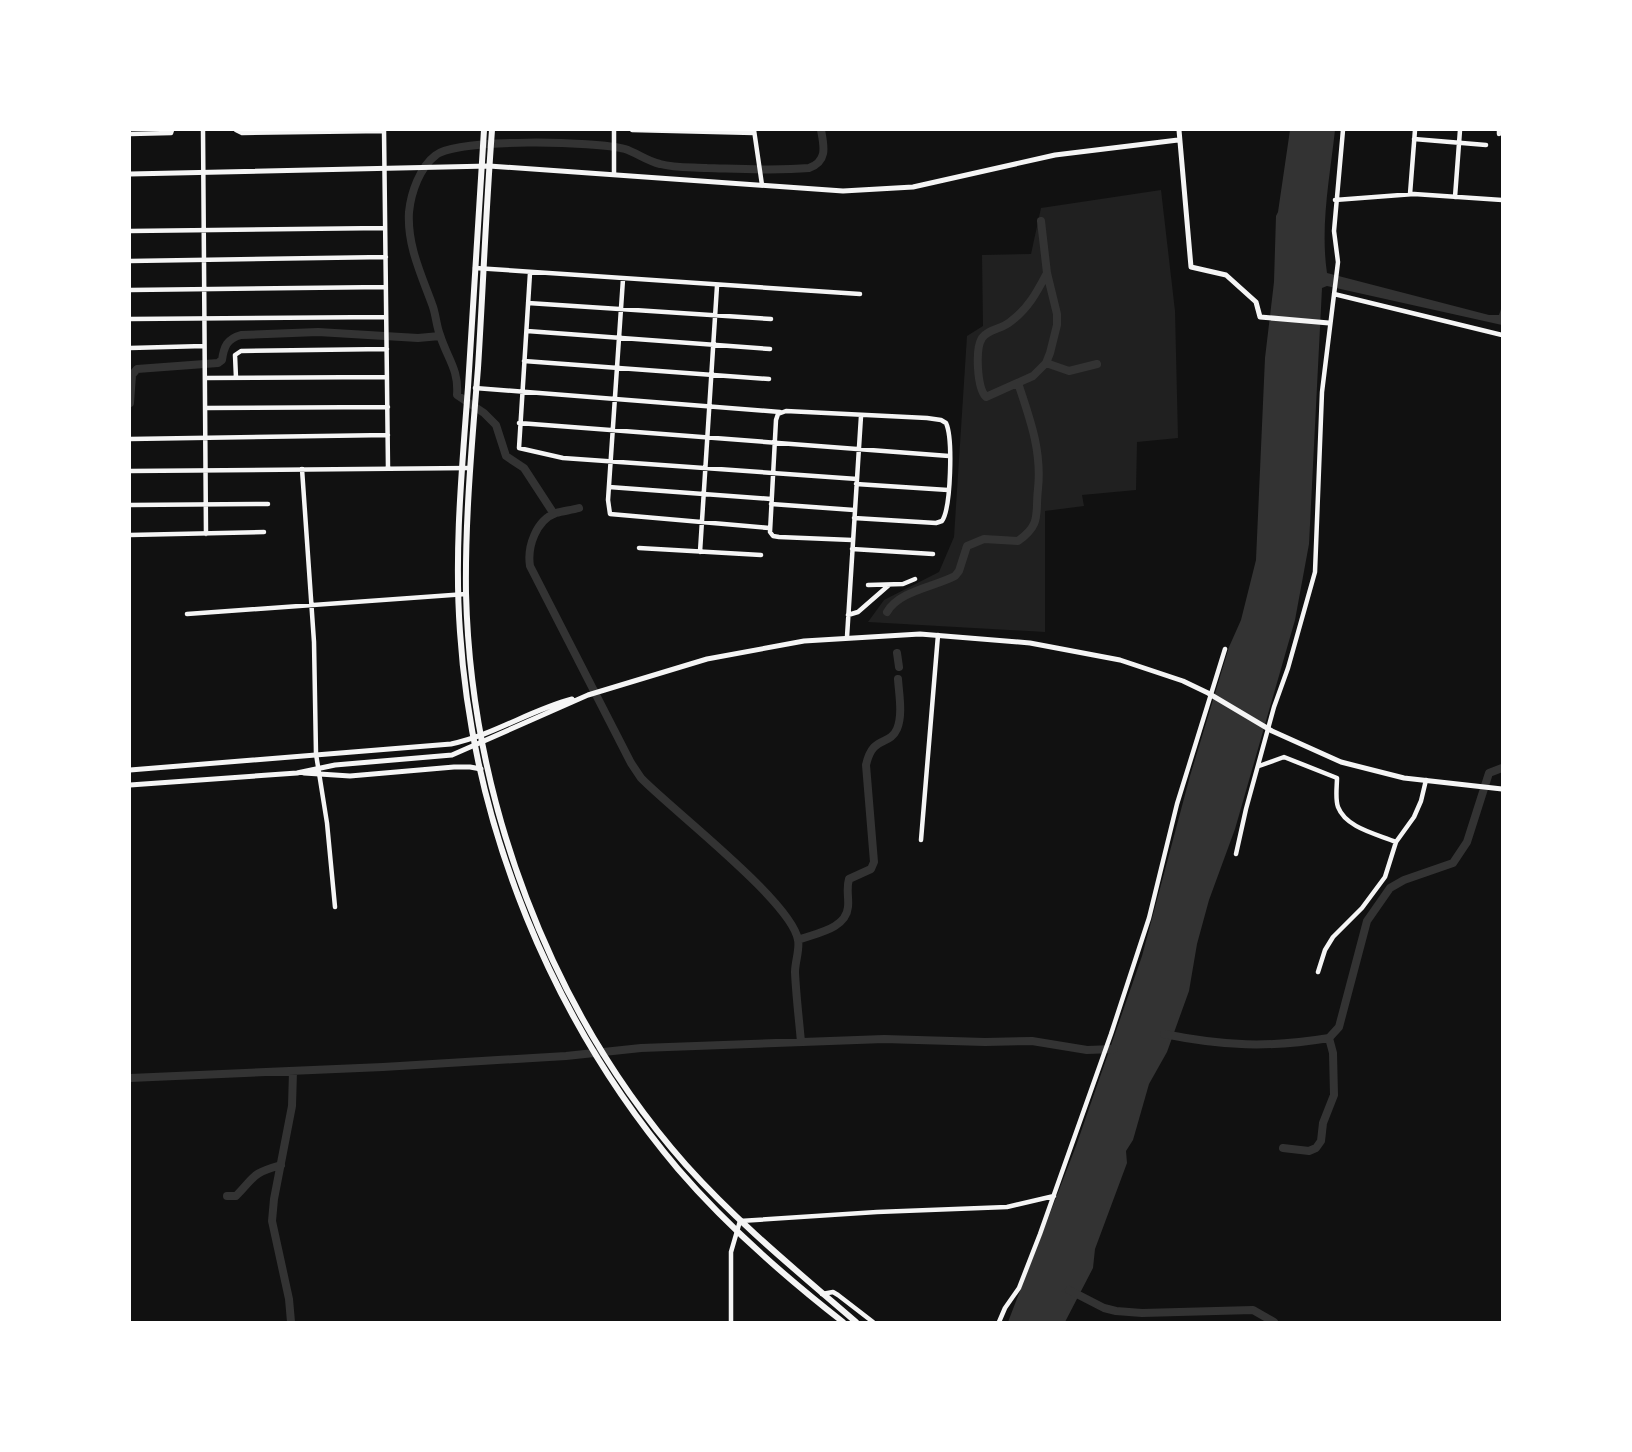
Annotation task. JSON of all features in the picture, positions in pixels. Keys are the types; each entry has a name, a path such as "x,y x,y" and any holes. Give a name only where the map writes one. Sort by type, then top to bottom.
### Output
{"main road":[{"path":"488,133 481,166 458,513 463,594 481,769 496,831 525,914 550,970 605,1069 658,1144 708,1201 737,1229 786,1275 843,1322"},
{"path":"463,594 484,269 489,166 486,150"},
{"path":"478,741 526,893 559,970 614,1069 667,1141 740,1221 856,1322"}],"street":[{"path":"130,134 163,134 171,133 172,130"},
{"path":"203,130 206,534"},
{"path":"236,130 242,133 384,130 388,468"},
{"path":"614,130 614,174"},
{"path":"632,130 754,131 762,185"},
{"path":"1179,130 1191,267 1226,275 1256,302 1260,317 1329,323"},
{"path":"1236,854 1274,707 1309,601 1315,572 1322,392 1337,271 1335,200 1343,130"},
{"path":"1410,194 1415,130"},
{"path":"1455,197 1460,130"},
{"path":"1414,139 1486,145"},
{"path":"130,174 489,166 843,191 914,187 1055,155 1178,140"},
{"path":"1335,200 1410,194 1503,201"},
{"path":"130,231 385,228"},
{"path":"130,261 386,257"},
{"path":"475,268 860,294"},
{"path":"530,273 519,423 519,448 523,451 564,458 773,473 948,490"},
{"path":"622,279 609,487 610,514 615,517 769,528"},
{"path":"700,552 717,286"},
{"path":"130,290 386,287"},
{"path":"1334,292 1503,335"},
{"path":"528,303 772,319"},
{"path":"130,319 386,317"},
{"path":"527,331 770,349"},
{"path":"130,348 205,346"},
{"path":"236,378 236,355 241,351 387,349"},
{"path":"524,361 769,379"},
{"path":"205,375 236,378 387,377"},
{"path":"467,388 781,412 941,419 949,428 948,490 942,521 936,523 854,518"},
{"path":"205,408 388,407"},
{"path":"781,412 776,420 769,528 773,536 852,540"},
{"path":"847,637 861,416"},
{"path":"519,423 949,456"},
{"path":"130,439 388,435"},
{"path":"130,471 470,468"},
{"path":"302,469 311,605 316,754 327,822 335,907"},
{"path":"609,487 854,510"},
{"path":"130,505 268,504"},
{"path":"130,535 264,532"},
{"path":"639,548 761,555"},
{"path":"852,549 933,554"},
{"path":"868,585 909,583 915,579"},
{"path":"848,615 858,612 889,585"},
{"path":"187,614 463,594"},
{"path":"921,840 938,635"},
{"path":"130,785 297,773 335,765 452,755 555,704 718,656 793,642 847,637 938,635 1030,643 1093,654 1156,671 1208,693 1272,731 1341,762 1383,774 1503,789"},
{"path":"999,1322 1019,1288 1111,1034 1149,918 1177,804 1225,649"},
{"path":"130,770 478,741"},
{"path":"1258,766 1284,757 1337,778 1337,806 1345,817 1362,829 1396,842"},
{"path":"297,773 329,776 454,767 481,769"},
{"path":"1318,972 1325,950 1333,937 1362,908 1385,877 1396,842 1414,817 1421,801 1426,780"},
{"path":"730,1322 731,1252 740,1221 1007,1207 1054,1196"},
{"path":"821,1294 833,1292 873,1322"}],"shaded area":[{"path":"1290,130 1335,130 1325,219 1327,273 1489,315 1499,315 1502,306 1502,325 1327,286 1322,288 1309,544 1295,620 1235,829 1209,900 1197,944 1189,991 1167,1052 1149,1084 1133,1140 1126,1151 1127,1163 1095,1249 1093,1268 1065,1322 1008,1322 1076,1146 1142,956 1190,776 1229,647 1241,620 1256,560 1265,358 1274,282 1276,216"},
{"path":"1161,190 1175,311 1178,438 1137,442 1136,490 1082,495 1084,506 1045,511 1045,632 868,622 884,600 939,572 954,537 967,336 983,326 982,255 1031,254 1041,208"}],"waterway":[{"path":"554,514 524,468 506,456 496,425 484,413 457,395 454,371 410,236 410,204 417,180 425,166 436,155 470,146 558,143 610,146 625,149 655,163 678,167 758,170 809,168 822,157 824,147 821,130"},
{"path":"1041,221 1047,273 1057,314 1050,353 1046,363 1033,376 986,397 978,368 978,351 982,338 1022,312 1047,273"},
{"path":"130,403 132,375 137,369 218,363 222,360 227,344 241,335 318,332 418,338 440,336"},
{"path":"1046,363 1069,371 1097,364"},
{"path":"887,612 908,594 955,576 967,546 984,539 1018,541 1034,524 1037,512 1038,461 1034,435 1018,383"},
{"path":"579,508 556,513 543,522 534,535 530,566 641,778 754,880 791,923 798,940 795,972 801,1042"},
{"path":"897,653 899,667"},
{"path":"798,940 829,929 842,920 848,907 849,879 871,869 874,862 866,765 873,749 890,738 897,729 900,711 898,679"},
{"path":"1164,1034 1246,1044 1329,1038 1339,1027 1367,921 1390,888 1404,880 1453,863 1467,842 1489,773 1502,768"},
{"path":"1283,1148 1309,1151 1316,1148 1321,1141 1323,1123 1334,1095 1333,1053 1329,1038"},
{"path":"130,1078 383,1067 566,1056 641,1048 884,1039 1032,1041 1087,1050 1114,1049"},
{"path":"291,1322 289,1299 272,1221 292,1106 293,1071"},
{"path":"227,1196 236,1196 258,1173 281,1165"},
{"path":"1069,1290 1104,1308 1116,1311 1142,1313 1253,1310 1274,1322"}]}
